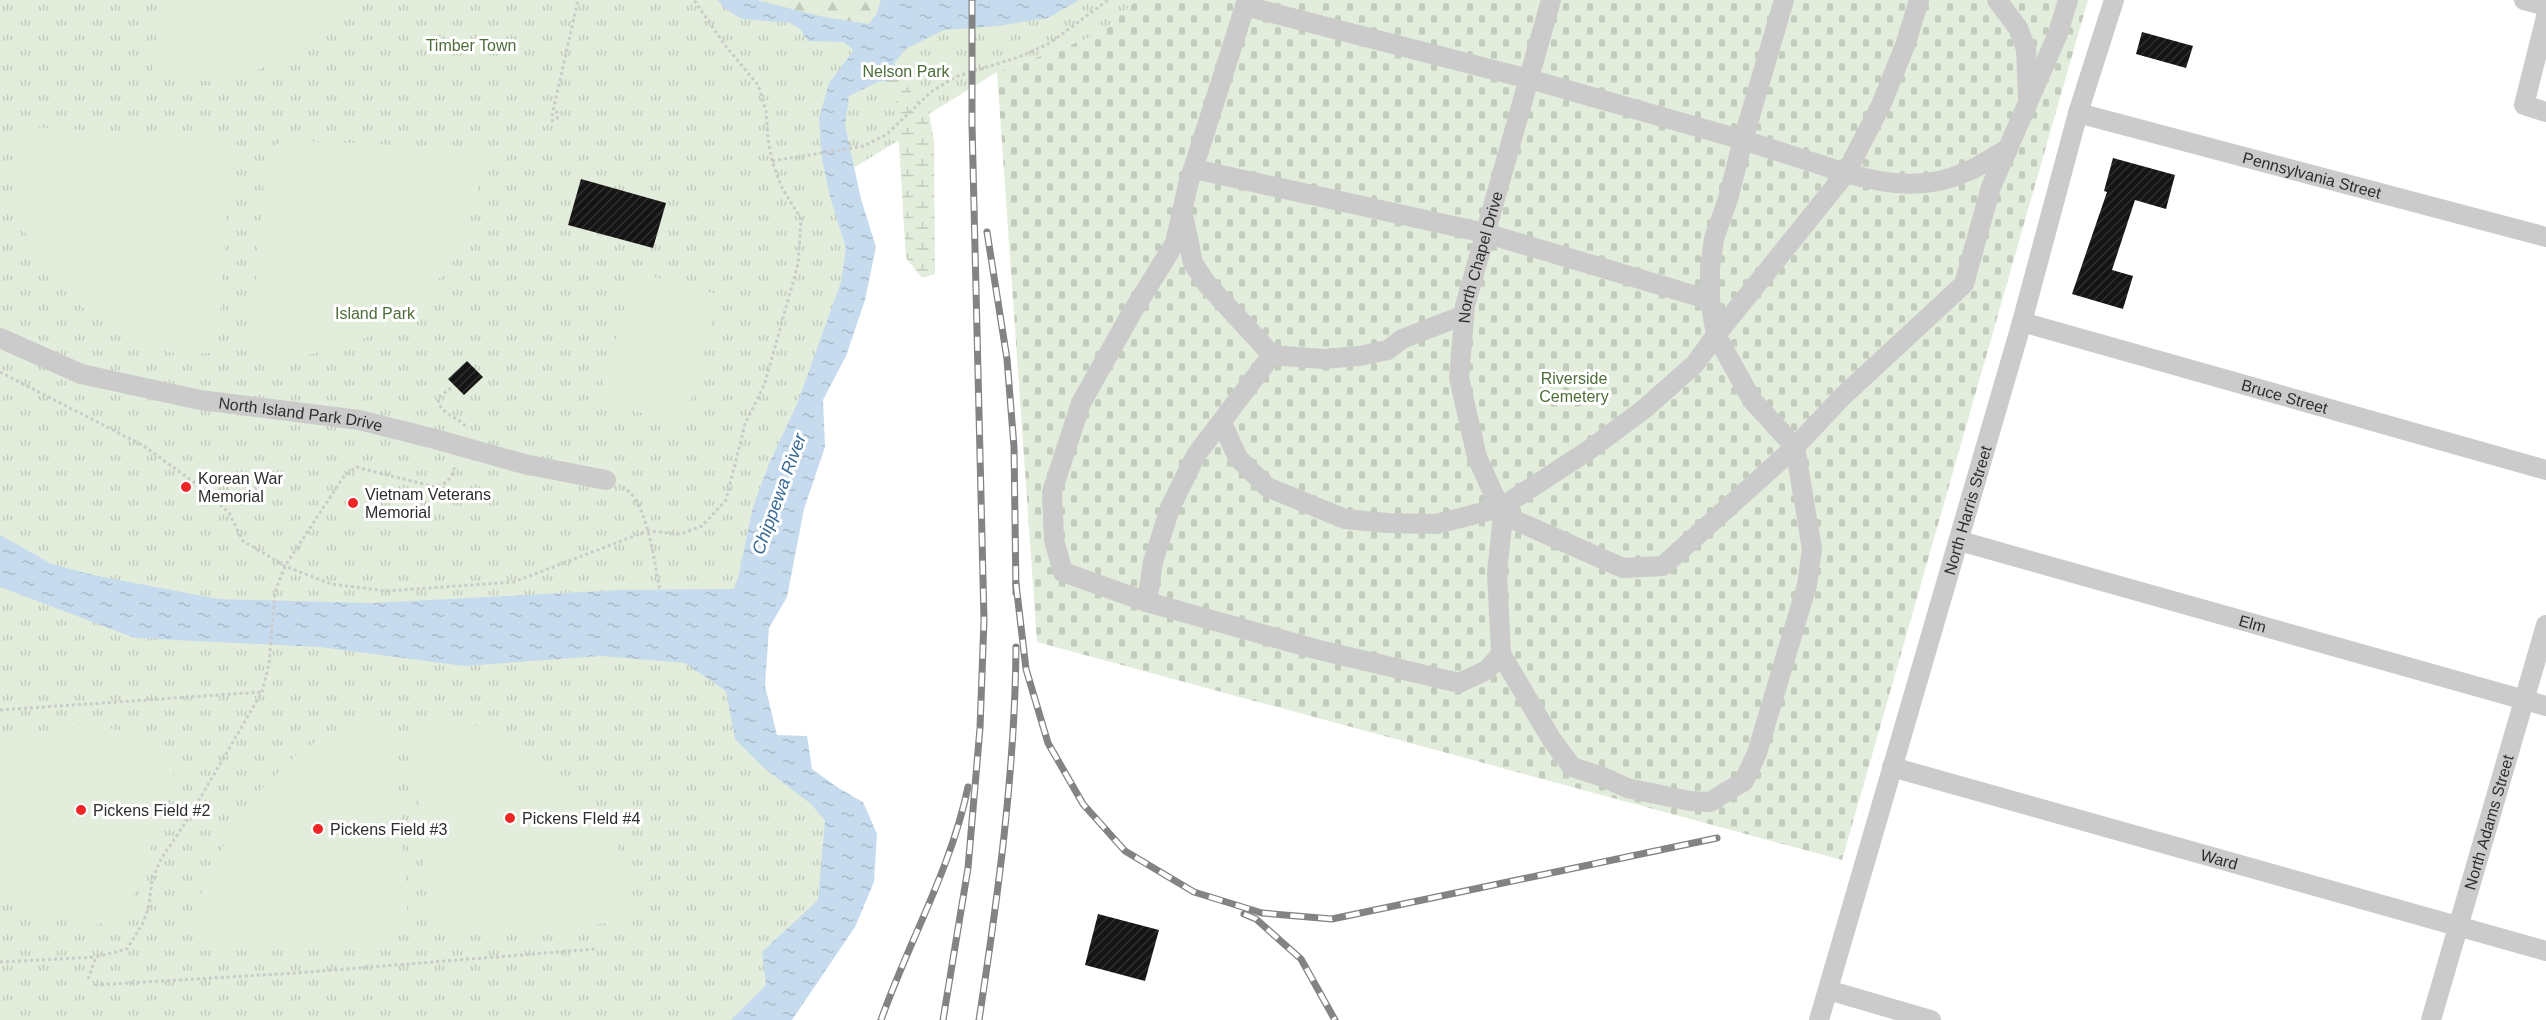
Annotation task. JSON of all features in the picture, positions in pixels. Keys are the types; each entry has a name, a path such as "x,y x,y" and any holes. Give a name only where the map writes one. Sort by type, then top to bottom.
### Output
{"street":[{"name":"North Chapel Drive","path":"1502,512 1477,457 1460,378 1464,315 1551,0"},
{"path":"1502,512 1497,573 1502,654 1552,740 1572,767 1627,788 1690,801 1710,801 1744,781 1757,753 1807,585 1812,549 1795,447 1752,400 1716,335 1710,300 1710,268 1714,239 1728,199 1784,0"},
{"path":"1222,423 1238,458 1267,487 1345,519 1437,524 1502,512 1643,410 1695,364 1846,173 1881,105 1906,43 1919,0"},
{"path":"1997,0 2018,28 2026,50 2028,101"},
{"path":"1502,512 1623,568 1663,566 1795,447 1842,397 1964,284 1991,187 2057,36 2068,0"},
{"name":"North Harris Street","path":"1819,1020 1960,541 2078,113 2114,0"},
{"path":"2524,0 2546,6"},
{"path":"1502,654 1487,670 1459,683 1315,649 1147,603 1063,572 1054,540 1052,492 1081,403 1131,314 1175,243 1194,169 1246,3 1528,79 1886,183 1936,183 1968,172 2008,149"},
{"path":"2546,17 2524,105 2546,112"},
{"name":"Pennsylvania Street","path":"2078,113 2546,237"},
{"path":"1194,169 1485,233 1710,300"},
{"path":"1182,210 1193,262 1206,283 1272,355 1323,359 1369,354 1388,350 1402,339 1464,315"},
{"name":"Bruce Street","path":"2022,322 2546,470"},
{"name":"North Island Park Drive","path":"0,338 81,374 200,400 359,420 435,438 524,464 606,480"},
{"path":"1147,603 1153,562 1170,508 1196,455 1272,355"},
{"name":"Elm","path":"1960,541 2546,706"},
{"name":"North Adams Street","path":"2431,1020 2546,624"},
{"name":"Ward","path":"1892,767 2546,951"},
{"path":"1828,990 1931,1020"}],"path":[{"path":"552,116 578,0"},
{"path":"0,372 27,388 144,446 206,491 229,513 243,541 285,566 330,584 387,591 514,582 647,531 680,534 702,526 726,500 745,424 765,383 798,264 801,219 781,186 772,161 766,111 758,85 724,44 694,0"},
{"path":"772,161 864,146 887,134 931,92 955,77 1019,57 1050,43 1108,0"},
{"path":"551,121 557,119 558,114 554,109"},
{"path":"0,962 96,957 127,949 149,906 152,880 161,859 188,819 262,692 269,664 275,592 285,566 345,476"},
{"path":"606,480 627,489 640,504 660,590"},
{"path":"0,710 262,692"},
{"path":"95,985 296,973 595,949"},
{"path":"88,980 96,957"}],"green space":[{"path":"0,0 1137,0 1100,34 997,72 929,114 899,140 847,172 869,259 770,509 749,731 854,820 859,880 743,1020 0,1020"},
{"path":"161,0 350,0 337,18 293,55 228,82 151,78"},
{"path":"735,0 881,0 888,26 870,33"},
{"name":"Riverside Cemetery","path":"1137,0 2088,0 1842,860 1037,642 997,72 1100,34"},
{"path":"901,79 929,114 934,140 935,274 922,278 906,258 896,97 878,82"},
{"path":"16,126 215,138 231,153 217,353 174,353 126,337 80,305 47,272 25,232 13,189"},
{"name":"Island Park","path":"281,140 481,149 477,195 466,229 452,260 434,286 412,308 387,326 359,341 327,351 281,358 250,355 266,158"},
{"path":"634,271 719,295 684,425 599,401"},
{"name":"Pickens Field #3","path":"393,718 408,920 391,942 194,951 197,907 211,865 258,793 299,752 343,726"},
{"name":"Pickens FIeld #4","path":"449,721 505,731 549,763 587,799 614,838 630,884 628,922 445,934 429,924 412,731"},
{"name":"Pickens Field #2","path":"80,725 129,731 180,752 146,864 125,916 89,927 32,907 0,886 0,755 18,742"}],"water":[{"name":"Chippewa River","path":"717,0 756,0 824,17 869,24 877,13 881,0 1079,0 1048,18 997,26 944,30 907,48 894,63 901,79 878,82 849,96 845,125 861,199 876,247 865,300 846,356 823,400 825,447 804,509 787,597 769,628 765,686 777,735 807,736 812,769 863,802 877,834 874,882 855,927 792,1020 731,1020 766,985 762,952 818,900 825,821 811,804 764,768 735,739 726,691 685,663 601,656 464,666 320,647 135,638 0,587 0,535 52,564 93,575 218,599 373,603 621,590 734,589 753,507 769,464 797,404 841,282 846,248 830,197 822,159 819,118 829,83 854,50 843,42 808,41 800,29 790,23 742,19 724,8"}],"building":[{"path":"2142,32 2193,46 2186,68 2136,54"},
{"path":"2113,158 2175,175 2166,209 2135,200 2112,270 2133,276 2123,309 2072,294 2107,192 2104,191"},
{"path":"581,179 666,203 653,248 568,225"},
{"path":"467,361 483,377 464,395 448,379"},
{"path":"1098,914 1159,930 1145,981 1085,965"}],"railway":[{"path":"943,1020 968,868 980,728 984,620 972,124 972,0"},
{"path":"987,232 1007,359 1014,447 1016,593"},
{"path":"1016,584 1026,669 1048,743 1083,804 1125,851 1194,892 1262,913 1332,919 1717,838"},
{"path":"979,1020 993,927 1009,787 1016,647"},
{"path":"881,1020 951,847 968,787"},
{"path":"1244,914 1256,919 1301,959 1335,1020"}],"place":[{"name":"Korean War Memorial","path":"186,487"},
{"name":"Vietnam Veterans Memorial","path":"353,503"},
{"name":"Pickens Field #2","path":"81,810"},
{"name":"Pickens FIeld #4","path":"510,818"},
{"name":"Pickens Field #3","path":"318,829"}],"park label":[{"name":"Timber Town","path":"471,45"},
{"name":"Nelson Park","path":"906,71"}]}
